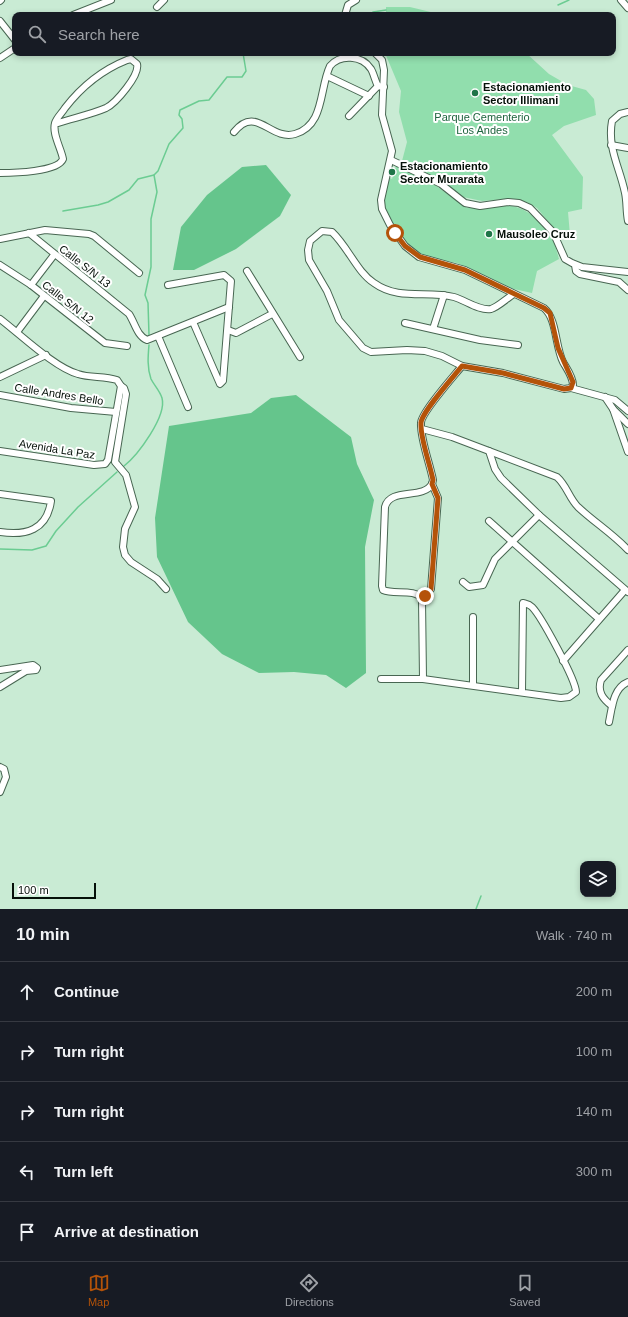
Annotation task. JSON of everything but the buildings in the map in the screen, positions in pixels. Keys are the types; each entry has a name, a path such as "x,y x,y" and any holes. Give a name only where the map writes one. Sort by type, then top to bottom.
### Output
{"street":[{"path":"81,12 111,0"},
{"path":"157,7 164,0"},
{"path":"346,12 348,5 356,0"},
{"path":"621,0 628,8"},
{"path":"0,21 12,36"},
{"path":"0,58 12,50"},
{"path":"378,56 382,60 382,115 392,151 381,200 385,216 405,246 420,257 465,270 514,294 533,301 550,313 558,348 573,382 571,388"},
{"path":"234,132 239,125 248,121 259,122 271,129 286,134 293,134 306,129 314,119 319,109 327,76 327,70 332,63 340,59 352,58 366,63 372,70 381,87"},
{"path":"0,173 38,170 56,166 62,162 63,159 55,132 55,124 78,93 96,77 127,60 131,60 136,64 137,73 107,108 55,124"},
{"path":"327,76 369,96"},
{"path":"349,116 369,96 381,87"},
{"path":"628,112 620,114 612,121 611,145 626,194 628,221"},
{"path":"611,145 628,148"},
{"path":"391,160 441,184 465,203 480,206 508,202 530,208 553,232 565,259 575,265 628,272"},
{"path":"0,239 45,230 89,234 139,273"},
{"path":"514,294 493,308 487,309 444,295 408,295 374,283 364,274 344,244 332,232 322,231 310,241 308,250 309,260 327,291 339,320 363,348 371,352 407,350 425,351 442,356 462,366 503,373 564,389 571,388 605,397 621,403 628,411"},
{"name":"Calle S/N 13","path":"29,233 54,255 129,314 142,339 147,340 158,336"},
{"path":"31,286 54,255"},
{"name":"Calle S/N 12","path":"0,265 31,286 105,343 127,346"},
{"path":"575,265 576,271 580,274 619,282 628,290"},
{"path":"247,271 272,314 300,357"},
{"path":"168,285 224,275 231,281 223,381 220,384 193,322"},
{"path":"433,330 444,295"},
{"path":"16,332 44,296"},
{"path":"188,407 158,336 229,307"},
{"path":"228,330 236,333 272,314"},
{"path":"0,319 46,355 76,374 117,380 124,388 126,394 116,462 126,475 135,507 125,529 124,552 131,562 157,579 166,589"},
{"path":"405,323 480,340 518,345"},
{"path":"1,375 46,355"},
{"path":"432,484 424,490 396,496 390,500 385,507 383,590 425,596 431,589 438,498 432,484 433,480 422,429 422,417 428,406 462,366"},
{"name":"Avenida La Paz","path":"0,450 100,466 108,460 121,386"},
{"name":"Calle Andres Bello","path":"0,394 71,408 116,412"},
{"path":"605,397 613,409 628,424"},
{"path":"613,409 628,452"},
{"path":"422,429 480,446 489,451 557,477 565,484 570,497 578,506 628,550"},
{"path":"489,451 495,469 501,478 540,515 626,591 563,661"},
{"path":"0,494 51,501 46,518 30,532 22,534 0,532"},
{"path":"463,582 469,587 483,585 495,559 540,515"},
{"path":"489,521 600,619"},
{"path":"420,596 422,604 423,679"},
{"path":"380,679 423,679 560,698 573,695 576,692 575,684 538,614 530,605 524,603 522,692"},
{"path":"473,686 474,617"},
{"path":"612,706 604,700 600,693 599,686 601,680 628,650"},
{"path":"0,670 33,665 36,665 37,668 36,670 26,671 0,687"},
{"path":"609,722 616,693 621,686 628,682"},
{"path":"0,767 4,769 6,777 0,792"}],"green space":[{"path":"386,7 410,7 431,12 386,12"},
{"name":"Parque Cementerio Los Andes","path":"386,56 529,56 549,74 568,85 586,90 594,99 596,115 564,126 552,135 583,177 582,209 568,212 570,235 560,236 537,208 527,202 506,199 482,201 463,197 442,182 402,161 407,142 399,112 401,91"},
{"path":"266,165 291,195 280,216 236,249 194,270 173,270 181,227 207,195 242,167"},
{"path":"396,166 435,185 467,208 506,206 522,209 531,214 551,235 559,259 537,271 532,293 509,288 457,263 430,258 415,251 405,243 388,217 383,201 388,177 392,179"},
{"path":"296,395 351,437 357,464 374,500 365,547 366,673 346,688 326,675 294,672 259,673 222,654 188,622 157,557 155,518 169,426 251,413 271,398"}],"waterway":[{"path":"558,5 569,0"},
{"path":"373,12 386,10"},
{"path":"63,211 108,202 129,190 138,179 154,175 158,171 169,144 183,128 182,119 179,115 180,110 199,101 209,100 227,77 242,77 246,71 244,56"},
{"path":"149,335 148,303 145,295 151,267 151,219 157,192 154,175"},
{"path":"124,466 137,453 150,435 156,425 162,406 161,395 151,379 149,371 149,345"},
{"path":"0,549 32,550 46,546 56,531 78,507 117,472"},
{"path":"476,909 481,896"}],"place":[{"name":"Estacionamiento Sector Illimani","path":"475,93"},
{"name":"Estacionamiento Sector Murarata","path":"392,172"},
{"name":"Mausoleo Cruz","path":"489,234"}],"route":[{"path":"395,233 405,246 420,257 465,270 514,294 533,301 550,313 558,348 573,382 571,388 564,389 503,373 462,366 428,406 421,422 433,480 432,484 438,498 431,589 425,596"}]}
